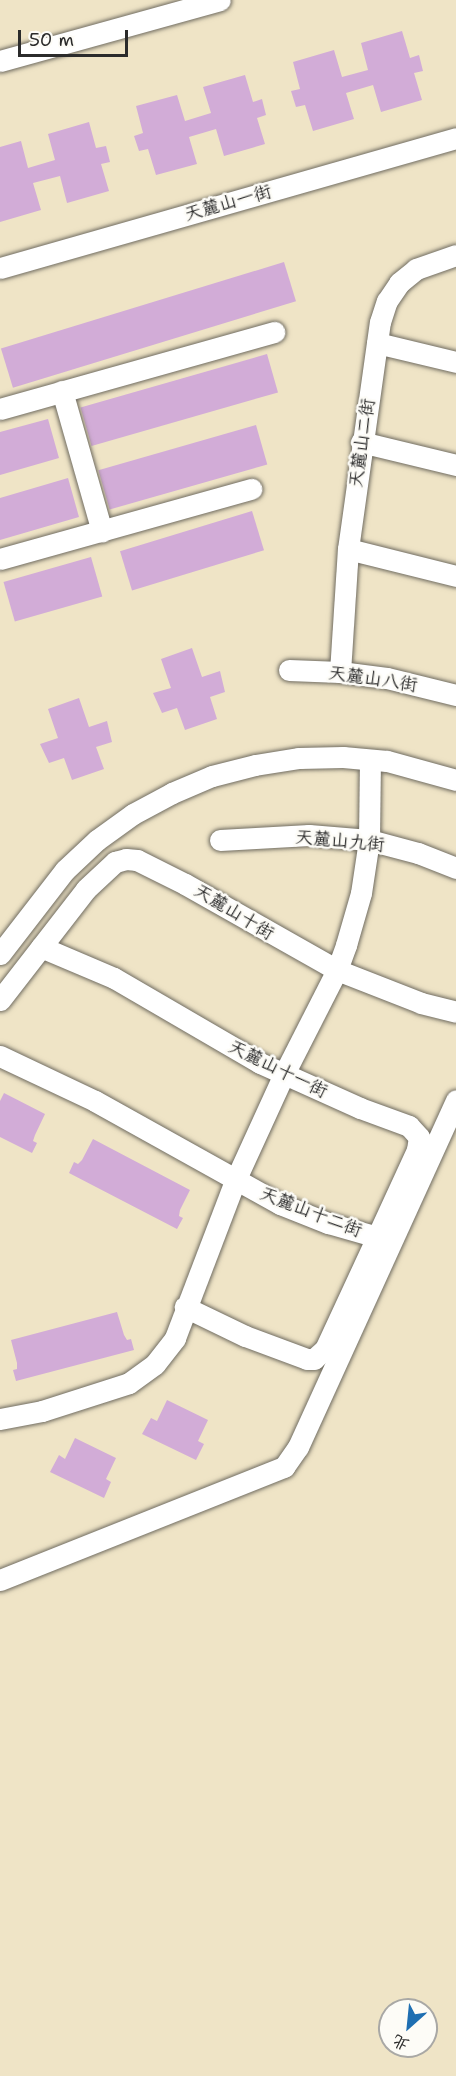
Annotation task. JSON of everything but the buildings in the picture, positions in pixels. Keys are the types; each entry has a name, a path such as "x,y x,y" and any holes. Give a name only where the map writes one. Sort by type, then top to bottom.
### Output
{"street":[{"path":"0,61 220,0"},
{"name":"天麓山一街","path":"0,268 456,138"},
{"name":"天麓山二街","path":"340,672 348,549 361,442 377,343 387,301 399,283 416,269 456,255"},
{"path":"0,409 274,332"},
{"path":"377,343 456,362"},
{"path":"62,391 102,531"},
{"path":"361,442 456,465"},
{"path":"0,559 251,489"},
{"path":"348,549 456,576"},
{"name":"天麓山八街","path":"289,670 340,672 387,678 456,695"},
{"path":"0,954 65,870 97,840 172,793 213,776 255,765 299,758 370,760 431,771 456,780"},
{"path":"0,1419 42,1411 129,1383 155,1364 175,1338 235,1181 284,1074 337,970 354,920 369,840 370,760"},
{"name":"天麓山九街","path":"220,840 309,836 369,840 418,853 456,868"},
{"name":"天麓山十街","path":"41,947 86,889 115,862 126,859 137,860 185,884 337,970 412,999 456,1012"},
{"path":"0,1000 41,947"},
{"name":"天麓山十一街","path":"41,947 114,978 237,1051 284,1074 360,1108 409,1126 419,1137 417,1150 377,1237"},
{"name":"天麓山十二街","path":"0,1056 94,1101 235,1181 299,1212 377,1237 325,1349 314,1359 307,1359 245,1336 186,1307"},
{"path":"0,1580 284,1467 298,1448 456,1100"}]}
